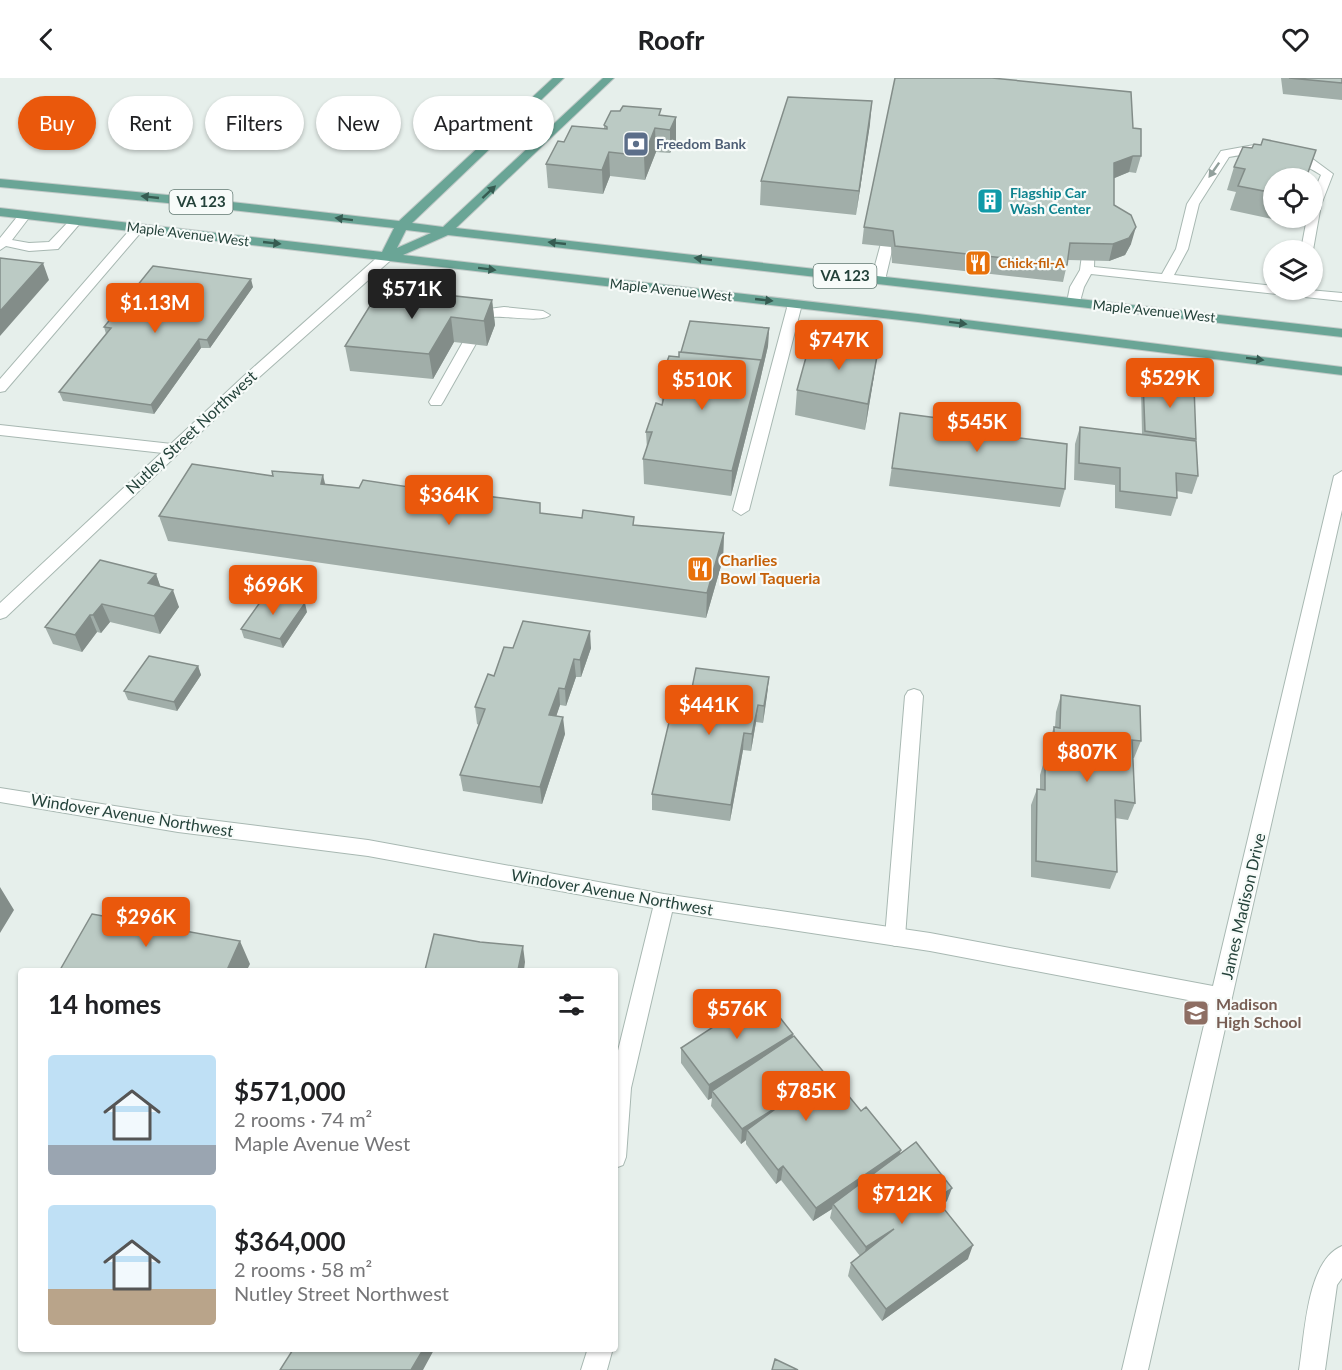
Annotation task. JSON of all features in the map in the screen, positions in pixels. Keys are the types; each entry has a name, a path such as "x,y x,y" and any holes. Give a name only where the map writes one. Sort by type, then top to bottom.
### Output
{"main road":[{"path":"387,256 402,225 559,78"},
{"path":"387,256 446,231 609,78"},
{"name":"Maple Avenue West","path":"0,183 402,225 1342,333"},
{"name":"Maple Avenue West","path":"0,212 795,304 1342,371"}],"street":[{"path":"1167,277 1182,249 1193,204 1226,154 1254,149 1306,160 1327,174 1315,205 1309,240"},
{"path":"2,244 25,215"},
{"path":"878,280 894,217"},
{"path":"2,244 30,247 53,246 76,221"},
{"path":"1074,302 1077,287 1087,270 1089,222"},
{"path":"0,388 138,228"},
{"name":"Nutley Street Northwest","path":"0,613 172,449 387,256"},
{"path":"1087,270 1263,287"},
{"path":"1323,294 1342,297"},
{"path":"741,510 795,304"},
{"path":"436,402 486,313 504,311 543,315"},
{"path":"0,430 172,449"},
{"name":"James Madison Drive","path":"1135,1370 1342,476"},
{"path":"895,937 914,696"},
{"name":"Windover Avenue Northwest","path":"0,795 178,824 368,848 664,902 895,937 1222,997"},
{"path":"618,1116 620,1088 664,902"},
{"path":"1312,1370 1326,1280 1342,1258"},
{"path":"594,1370 600,1352"}],"building":[{"name":"Flagship Car Wash Center","path":"895,78 992,78 1131,92 1133,128 1141,129 1141,156 1133,156 1114,163 1114,205 1131,215 1136,227 1129,238 1113,244 1070,243 1067,265 895,246 893,231 864,227"},
{"path":"1289,78 1342,78 1342,83"},
{"path":"788,97 872,101 859,191 761,181"},
{"path":"623,106 661,109 659,115 676,117 670,130 655,128 644,156 609,152 602,170 546,164 558,141 564,142 572,126 607,129 604,125 611,111 620,111"},
{"path":"1263,139 1316,150 1310,168 1263,168 1263,191 1238,186 1245,169 1234,167 1243,147 1252,148 1254,144 1261,145"},
{"path":"0,258 43,263 0,311"},
{"path":"153,266 251,279 207,340 199,339 151,405 59,392 111,328 104,327"},
{"path":"381,288 492,300 484,321 451,317 429,354 345,346"},
{"path":"690,321 769,328 760,368 761,360 681,352"},
{"path":"811,339 878,351 868,404 797,390"},
{"path":"679,352 761,360 732,471 643,459 652,432 646,432 656,403 662,405 668,381 661,379 669,356 679,357"},
{"path":"1143,380 1194,387 1196,439 1145,431"},
{"path":"900,413 983,424 982,433 1067,444 1065,489 892,468"},
{"path":"1080,427 1196,441 1198,476 1176,473 1177,498 1120,491 1120,468 1079,463"},
{"path":"192,464 273,476 272,471 323,475 321,484 359,488 363,480 422,489 427,481 485,490 486,496 540,503 540,513 582,518 583,510 634,517 633,525 724,533 707,593 159,516"},
{"path":"100,560 156,574 148,583 173,590 154,616 102,604 93,615 90,615 75,635 45,627"},
{"path":"266,594 305,603 280,639 241,629"},
{"path":"523,621 590,631 580,660 574,659 565,689 559,688 549,715 563,717 540,787 460,775 485,709 475,707 488,674 494,676 504,647 513,648"},
{"path":"149,656 198,666 174,702 124,691"},
{"path":"696,668 769,677 764,706 758,705 752,734 744,733 731,805 652,794 670,718 676,719 683,692 691,693"},
{"path":"1061,695 1140,706 1141,741 1132,740 1135,803 1115,800 1117,872 1036,861 1037,789 1045,790 1045,758 1054,759 1054,727 1060,728"},
{"path":"92,914 240,941 228,968 61,968"},
{"path":"434,934 523,946 518,968 426,968"},
{"path":"762,995 793,1034 709,1085 681,1048"},
{"path":"794,1036 826,1075 829,1072 861,1111 866,1107 901,1150 816,1208 783,1166 778,1170 747,1130 782,1104 742,1129 712,1091"},
{"path":"916,1142 952,1188 936,1199 973,1245 886,1309 851,1263 894,1229 866,1247 833,1204"},
{"path":"291,1352 422,1352 411,1370 280,1370"},
{"path":"775,1359 798,1370 772,1370"}],"place":[{"name":"Freedom Bank","path":"636,144"},
{"name":"Flagship Car Wash Center","path":"990,201"},
{"name":"Chick-fil-A","path":"978,263"},
{"name":"Charlies Bowl Taqueria","path":"700,569"},
{"name":"Madison High School","path":"1196,1013"}]}
